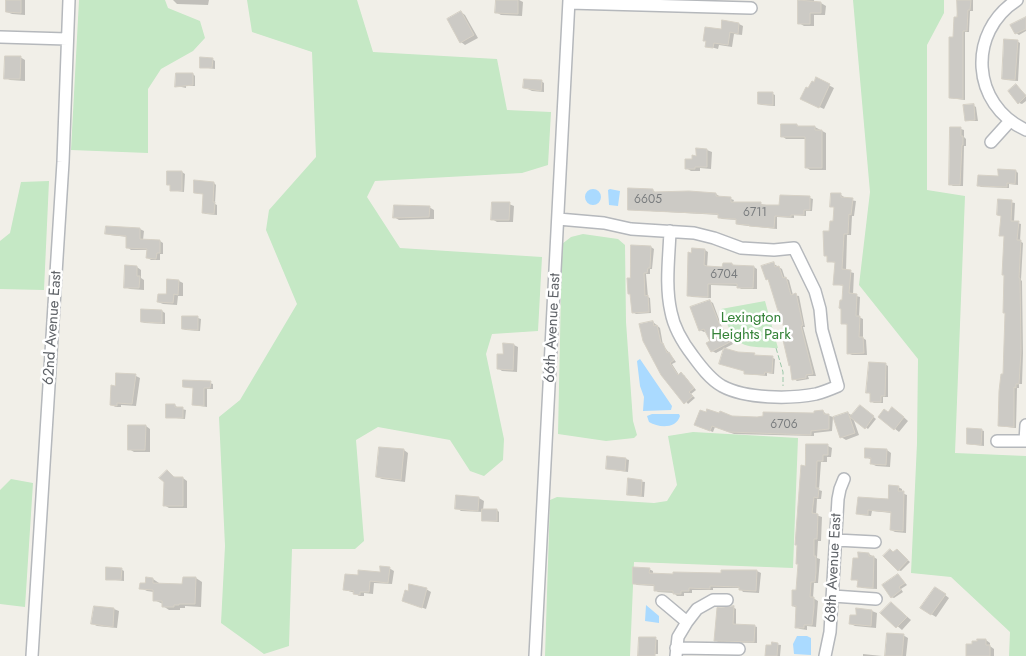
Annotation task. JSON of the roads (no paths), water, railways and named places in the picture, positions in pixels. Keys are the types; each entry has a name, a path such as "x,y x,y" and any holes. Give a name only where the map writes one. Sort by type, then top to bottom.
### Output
{"street":[{"name":"62nd Avenue East","path":"32,656 63,171 69,0"},
{"path":"569,2 751,8"},
{"name":"66th Avenue East","path":"535,656 569,2"},
{"path":"1014,2 997,18 988,34 982,58 984,82 988,93 1000,112 1010,121 1026,130"},
{"path":"0,37 67,38"},
{"path":"991,142 1010,121"},
{"path":"558,219 604,223 631,229 670,231 701,234 741,248 774,250 794,248 815,291 820,309 822,330 838,386 818,393 783,396 744,394 726,388 710,377 684,344 671,314 668,286 670,231"},
{"path":"997,441 1025,441 1026,425"},
{"name":"68th Avenue East","path":"825,656 830,638 838,499 844,480"},
{"path":"836,540 875,542"},
{"path":"833,596 876,599"},
{"path":"727,600 713,600 697,609 678,637 676,652 738,649"},
{"path":"662,601 687,622"}],"water":[{"path":"593,189 599,191 601,197 599,203 593,205 587,203 585,197 587,191"},
{"path":"608,190 620,191 618,206 609,205"},
{"path":"640,359 672,406 671,410 643,411 644,397 640,386 637,361"},
{"path":"652,414 679,414 680,416 675,423 662,426 649,422 647,416"},
{"path":"646,605 659,616 659,623 645,621"},
{"path":"797,636 811,638 811,655 794,654 793,644"}],"park label":[{"name":"Lexington Heights Park","path":"751,326"}]}
